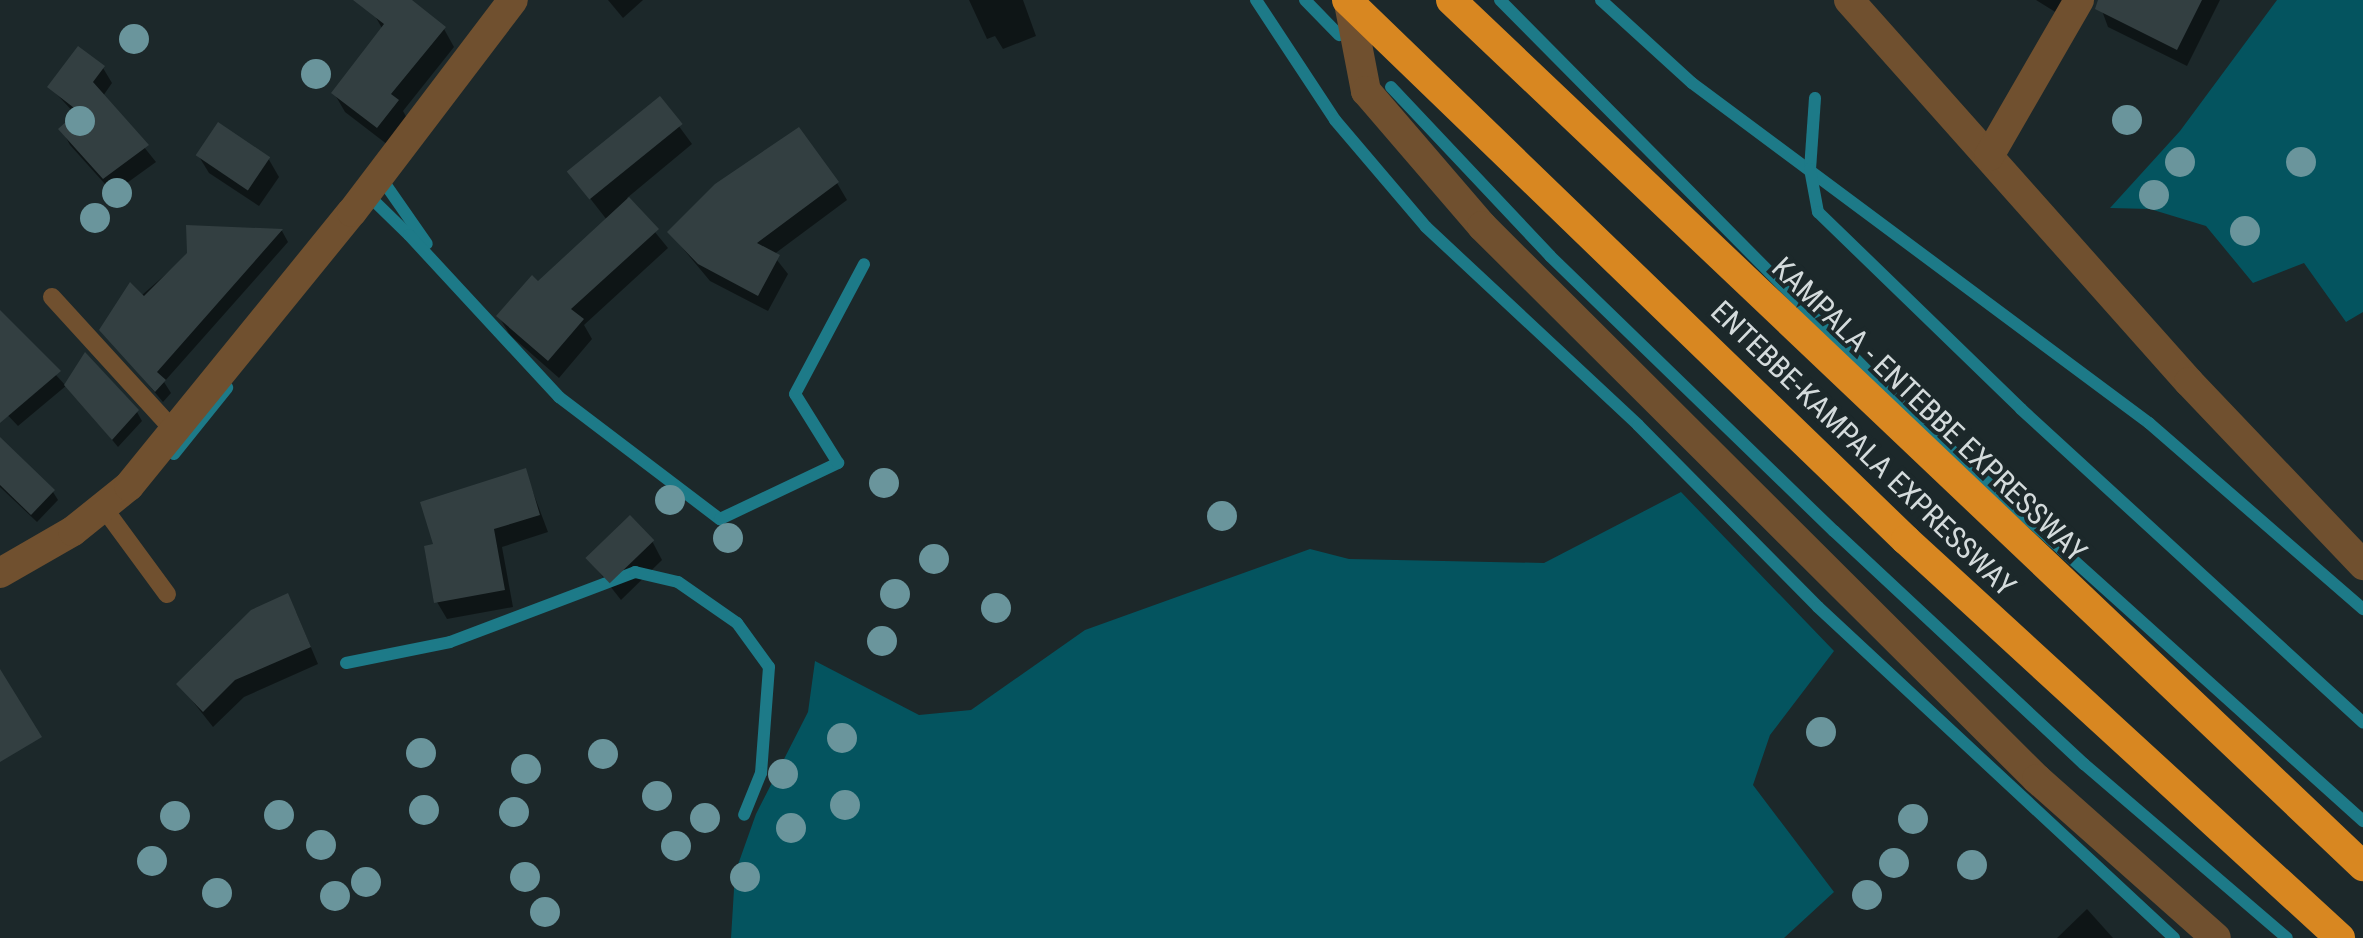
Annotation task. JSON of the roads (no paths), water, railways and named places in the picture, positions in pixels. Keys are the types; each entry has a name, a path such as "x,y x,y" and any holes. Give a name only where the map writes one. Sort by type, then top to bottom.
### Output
{"highway":[{"name":"KAMPALA - ENTEBBE EXPRESSWAY","path":"1450,0 2363,866"},
{"name":"ENTEBBE-KAMPALA EXPRESSWAY","path":"1348,1 1906,540 2340,938"}],"street":[{"path":"0,573 103,507 176,433 513,0"},
{"path":"1849,0 2363,564"},
{"path":"1989,156 2078,0"},
{"path":"1348,1 1366,91 1482,226 2023,765 2216,938"}],"lane":[{"path":"52,297 176,433"},
{"path":"103,507 167,594"}],"waterway":[{"path":"1256,0 1335,120 1426,227 1638,425 1818,607 2174,938"},
{"path":"1305,0 1339,35"},
{"path":"1500,0 1899,403 2363,821"},
{"path":"1601,0 1692,83 2149,423 2363,609"},
{"path":"1391,87 1550,256 1834,531 2084,764 2287,938"},
{"path":"1815,98 1810,169 1818,212 2021,409 2363,722"},
{"path":"381,178 427,244"},
{"path":"366,205 371,198 409,235 559,397 720,519 838,463 795,394 864,264"},
{"path":"174,454 227,388"},
{"path":"346,663 450,642 635,572 678,582 737,623 769,667 761,773 744,815"}]}
